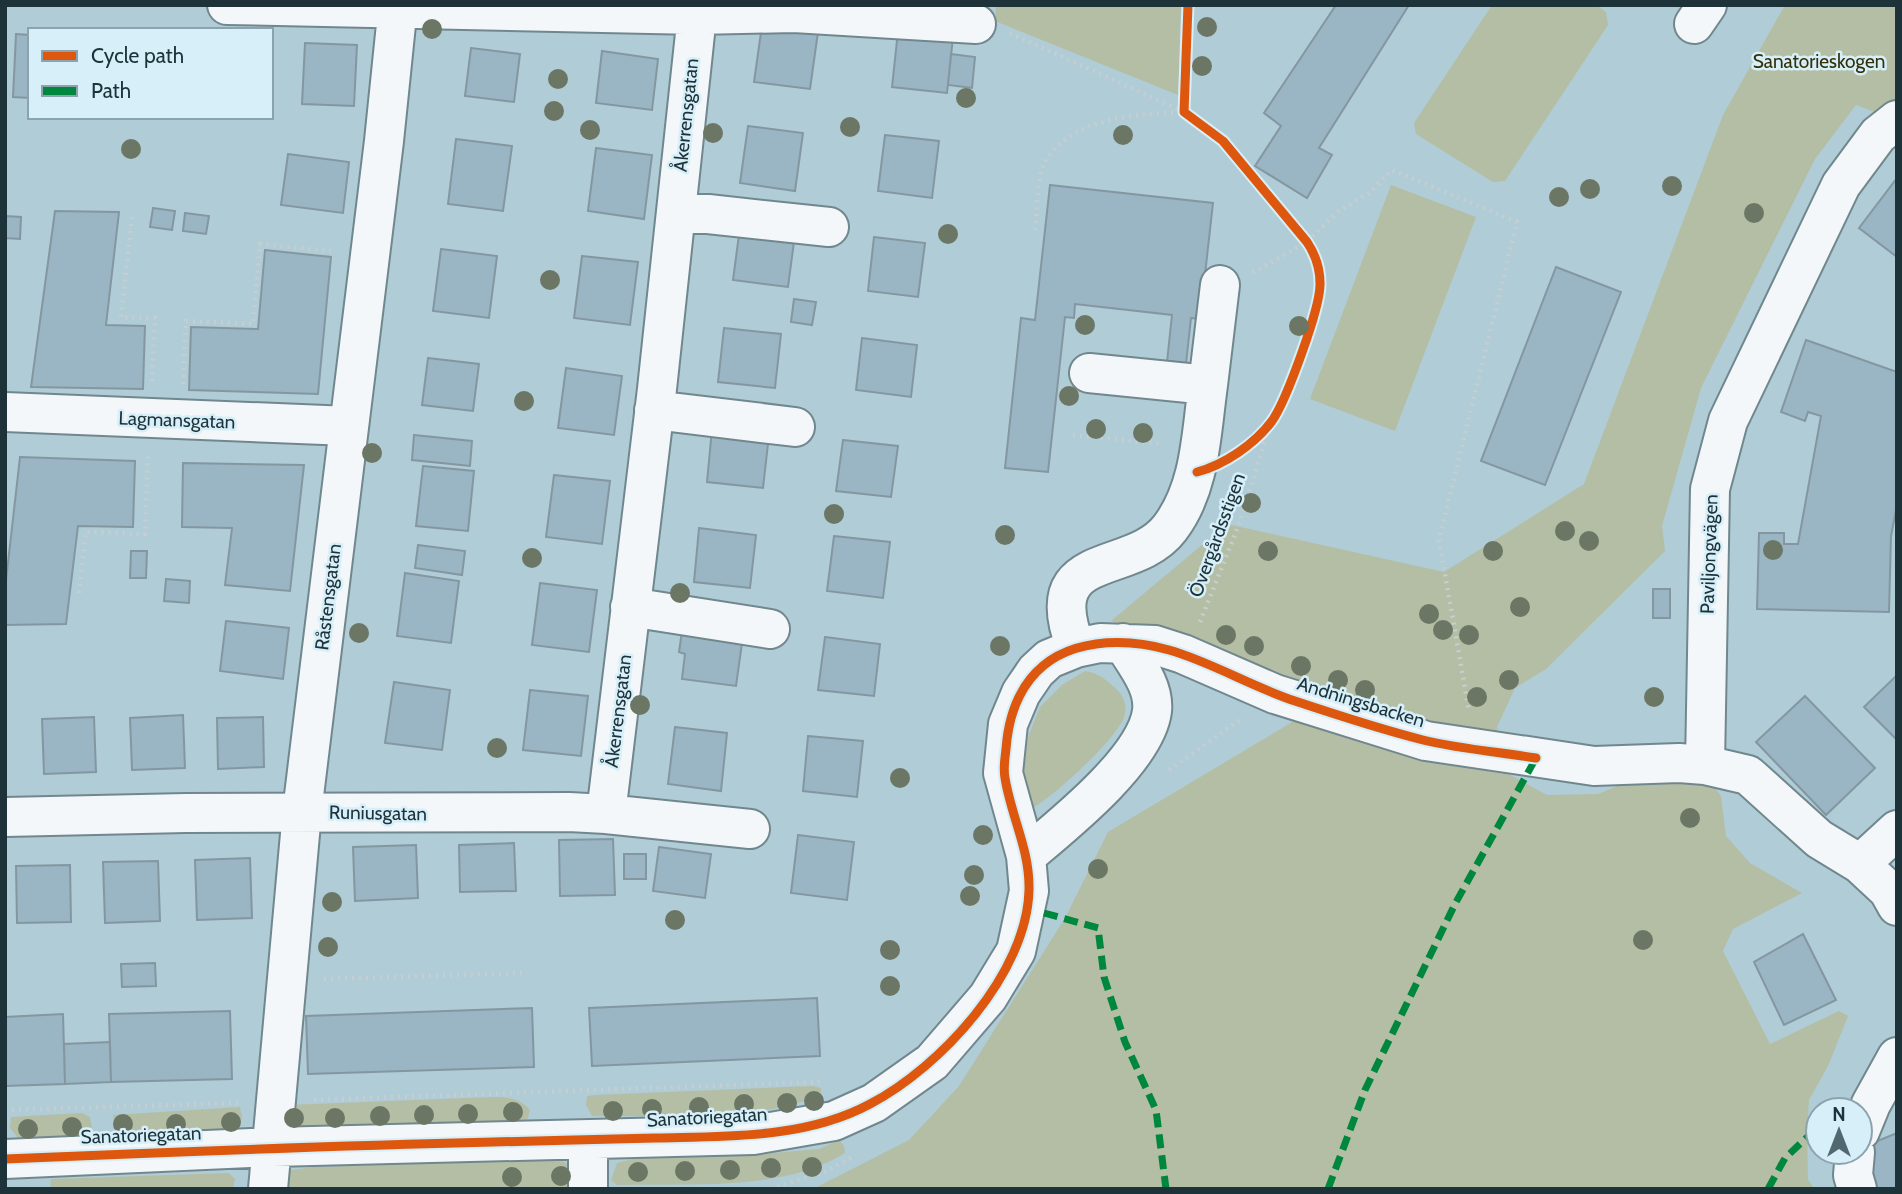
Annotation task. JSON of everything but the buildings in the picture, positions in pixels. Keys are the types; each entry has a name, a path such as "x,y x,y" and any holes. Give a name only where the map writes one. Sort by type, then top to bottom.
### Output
{"street":[{"path":"227,5 697,15 794,13 976,24"},
{"name":"Råstensgatan","path":"268,1189 303,813 398,8"},
{"name":"Åkerrensgatan","path":"606,814 697,15"},
{"name":"Paviljongvägen","path":"1705,765 1710,489 1728,421 1840,185 1878,135 1897,120"},
{"path":"676,214 708,214 829,227"},
{"path":"1076,648 1067,625 1065,603 1081,575 1163,537 1177,519 1197,472 1220,289"},
{"path":"1089,373 1208,385"},
{"path":"654,410 795,427"},
{"name":"Lagmansgatan","path":"5,412 349,426"},
{"path":"630,607 770,629"},
{"name":"Sanatoriegatan","path":"5,1159 272,1147 753,1136 834,1121 874,1103 932,1062 988,997 1016,951 1029,891 1026,856 1003,773 1008,724 1021,693 1036,671 1049,659 1076,648 1100,643 1155,645 1183,654"},
{"path":"1026,856 1108,782 1140,742 1152,711 1149,686 1123,643"},
{"name":"Andningsbacken","path":"1183,654 1298,702 1426,741 1594,766 1679,763 1705,765"},
{"path":"1705,765 1748,775 1819,839 1860,864 1888,890 1897,906"},
{"name":"Runiusgatan","path":"5,817 303,813 606,814 750,830"},
{"path":"1860,864 1897,830"},
{"path":"1874,1099 1897,1057"},
{"path":"587,1189 588,1140"},
{"path":"1854,1166 1857,1189"}],"path":[{"path":"976,24 1005,31 1184,112 1148,113 1122,118 1071,135 1053,152 1042,168 1035,230"},
{"path":"1220,289 1307,242 1339,211 1369,192 1392,170 1517,222 1439,540 1476,749"},
{"path":"181,420 186,321 253,324 260,244 370,255"},
{"path":"1073,435 1200,447"},
{"path":"288,980 523,973"},
{"path":"5,1110 832,1081"}],"green space":[{"path":"996,5 1181,5 1178,95 995,21"},
{"path":"1492,5 1596,5 1606,12 1608,25 1505,181 1493,182 1416,134 1414,123"},
{"name":"Sanatorieskogen","path":"1785,5 1897,5 1897,120 1856,105 1815,159 1701,388 1662,526 1665,551 1546,669 1515,688 1497,727 1505,772 1547,795 1598,794 1632,780 1703,772 1721,796 1726,836 1750,863 1802,893 1733,929 1723,951 1770,1044 1839,1011 1848,1016 1828,1066 1811,1096 1804,1096 1804,1166 1808,1166 1808,1180 1815,1189 813,1189 909,1140 959,1086 1065,918 1108,832 1294,721 1274,679 1111,621 1227,524 1444,572 1584,484 1723,115"},
{"path":"1391,185 1476,217 1395,431 1310,399"},
{"path":"1085,671 1100,676 1119,692 1123,698 1125,714 1099,751 1069,780 1031,809 1023,780 1028,737 1040,707 1062,685"},
{"path":"813,1086 821,1088 821,1092 802,1102 746,1113 592,1116 586,1105 587,1096 595,1095"},
{"path":"509,1098 524,1104 530,1110 527,1120 299,1127 280,1125 287,1105"},
{"path":"240,1107 242,1117 239,1126 218,1130 121,1132 114,1123 113,1115"},
{"path":"82,1113 90,1117 92,1129 83,1136 19,1139 10,1128 11,1117"},
{"path":"839,1140 845,1153 793,1174 764,1180 617,1185 611,1180 617,1163 637,1158 749,1155 819,1149"},
{"path":"554,1160 571,1167 571,1187 278,1189 285,1171 313,1167"},
{"path":"229,1173 235,1179 233,1189 50,1189 51,1179"}],"marked path":[{"path":"1328,1189 1365,1090 1455,904 1536,758"},
{"path":"1044,913 1098,928 1104,977 1125,1042 1156,1110 1166,1189"},
{"path":"1768,1189 1785,1158 1804,1140"}],"cycle path":[{"name":"Övergårdsstigen","path":"1188,5 1184,112 1223,141 1307,242 1316,261 1320,283 1315,312 1302,354 1272,421 1257,438 1238,452 1197,472"},
{"path":"5,1159 310,1147 738,1136 819,1124 870,1104 925,1067 951,1042 997,984 1013,953 1025,922 1029,875 1004,774 1009,729 1013,711 1030,679 1043,666 1075,649 1096,644 1149,645 1198,660 1270,692 1343,717 1451,746 1536,758"}]}
